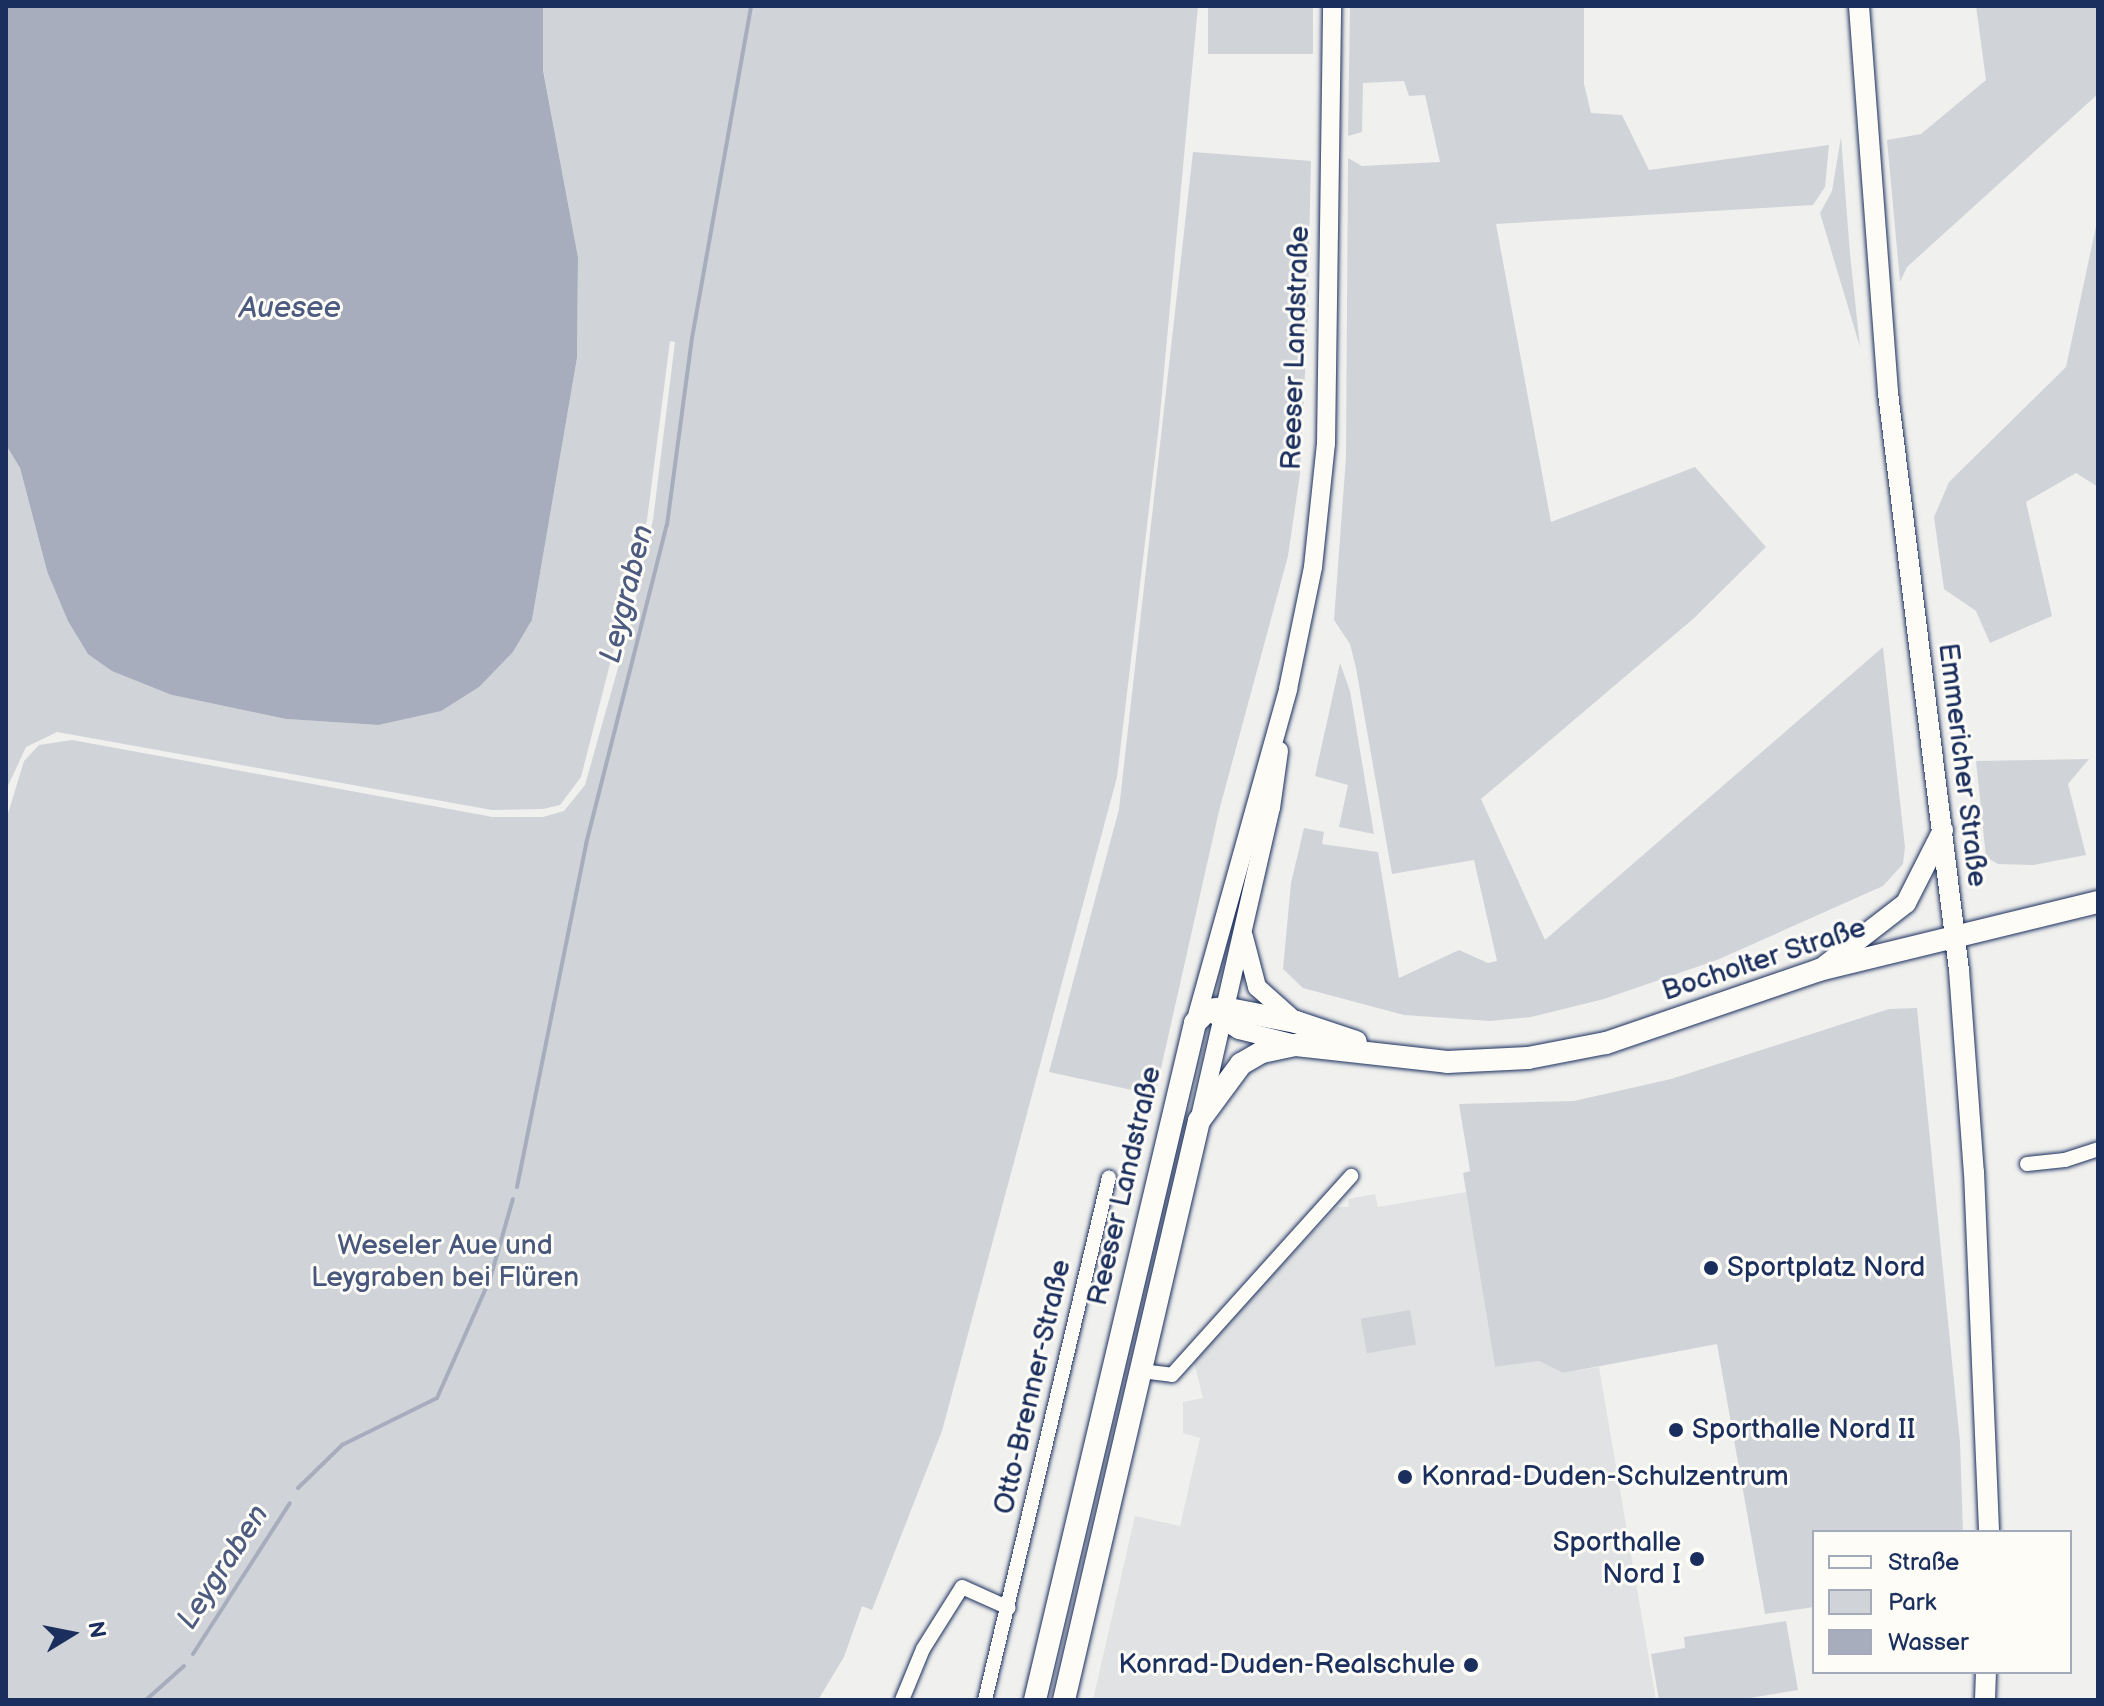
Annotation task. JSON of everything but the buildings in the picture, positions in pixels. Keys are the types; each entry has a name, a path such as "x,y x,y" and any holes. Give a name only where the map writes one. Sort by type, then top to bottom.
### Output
{"main road":[{"name":"Emmericher Straße","path":"1859,6 1888,393 1955,933 1974,1172 1989,1530"},
{"path":"1819,970 1906,903 1943,830"},
{"name":"Bocholter Straße","path":"1210,1012 1296,1033 1447,1062 1528,1058 1606,1043 1819,970 1955,933 2098,902"},
{"name":"Reeser Landstraße","path":"1035,1700 1210,1012"},
{"path":"1199,1121 1241,1064 1296,1033"},
{"name":"Reeser Landstraße","path":"1064,1700 1199,1121"},
{"path":"1985,1700 1986,1674"}],"street":[{"name":"Reeser Landstraße","path":"1199,1121 1210,1012 1288,689 1313,567 1326,444 1332,6"},
{"name":"Reeser Landstraße","path":"1210,1012 1243,924 1271,808 1288,689"},
{"path":"1243,924 1246,959 1257,987 1296,1033"},
{"path":"2027,1164 2065,1160 2098,1149"},
{"path":"1141,1371 1172,1375 1351,1176"},
{"name":"Otto-Brenner-Straße","path":"985,1700 1109,1177"},
{"path":"902,1700 923,1649 962,1587 1009,1608"}],"shaded area":[{"name":"Konrad-Duden-Schulzentrum","path":"1466,1192 1495,1367 1539,1361 1563,1373 1599,1367 1656,1700 1093,1700 1135,1516 1180,1526 1200,1438 1183,1433 1183,1402 1203,1398 1193,1358 1337,1207 1349,1207 1348,1199 1375,1194 1378,1207"}],"green space":[{"name":"Weseler Aue und Leygraben bei Flüren","path":"543,6 1198,6 1159,425 1117,777 942,1431 872,1610 862,1606 844,1657 818,1700 6,1700 6,820 24,761 39,745 72,740 493,817 543,817 564,811 585,785 629,629 653,520 675,342 670,341 647,520 581,777 560,805 543,809 492,810 57,732 26,747 6,790 6,445 20,468 47,571 172,695 286,719 378,725 513,652 532,620 577,358 578,257 543,69"},
{"path":"1208,6 1313,6 1313,54 1208,54"},
{"path":"1350,6 1584,6 1584,84 1591,113 1622,115 1649,170 1829,145 1825,187 1813,205 1496,224 1551,522 1695,467 1766,547 1693,619 1481,799 1545,940 1883,647 1905,847 1903,864 1883,886 1717,960 1604,999 1531,1017 1490,1021 1404,1015 1303,988 1283,969 1291,883 1304,828 1324,832 1322,844 1378,852 1399,978 1459,950 1488,963 1497,961 1474,860 1392,874 1356,668 1350,644 1334,620 1346,457 1348,158 1362,166 1440,162 1425,95 1409,96 1404,81 1363,83 1362,132 1348,136"},
{"path":"1976,6 2098,6 2098,94 1907,267 1900,282 1887,140 1921,134 1986,80"},
{"path":"1841,137 1860,347 1820,213 1832,191"},
{"path":"1193,152 1311,161 1307,333 1300,474 1288,556 1219,811 1155,1095 1049,1072 1119,809"},
{"path":"2098,217 2098,487 2076,473 2026,502 2052,616 1990,643 1976,611 1944,589 1934,517 1949,482 2066,367"},
{"path":"1340,663 1350,691 1374,834 1339,827 1348,785 1315,776"},
{"path":"2089,759 2068,784 2086,855 2033,865 1998,864 1986,857 1976,761"},
{"name":"Sportplatz Nord","path":"1917,1008 1960,1442 1963,1530 1812,1530 1812,1607 1765,1614 1717,1344 1563,1373 1539,1361 1495,1367 1463,1173 1470,1171 1459,1104 1574,1101 1671,1079 1889,1009"},
{"path":"1410,1310 1416,1344 1367,1353 1361,1319"},
{"path":"1786,1621 1798,1690 1738,1700 1659,1700 1651,1654 1685,1648 1684,1637"}],"water":[{"name":"Auesee","path":"6,6 543,6 543,70 578,257 577,358 532,620 513,652 479,687 441,711 378,725 286,719 172,695 112,671 88,654 68,621 47,571 20,468 6,445"}],"waterway":[{"name":"Leygraben","path":"517,1187 586,844 667,525 692,338 751,6"},
{"name":"Leygraben","path":"298,1488 342,1445 437,1398 490,1279 513,1199"},
{"name":"Leygraben","path":"193,1654 290,1503"},
{"name":"Leygraben","path":"146,1700 184,1666"}],"place":[{"name":"Sportplatz Nord","path":"1711,1268"},
{"name":"Sporthalle Nord II","path":"1676,1430"},
{"name":"Konrad-Duden-Schulzentrum","path":"1405,1477"},
{"name":"Sporthalle Nord I","path":"1697,1559"},
{"name":"Konrad-Duden-Realschule","path":"1471,1665"}]}
